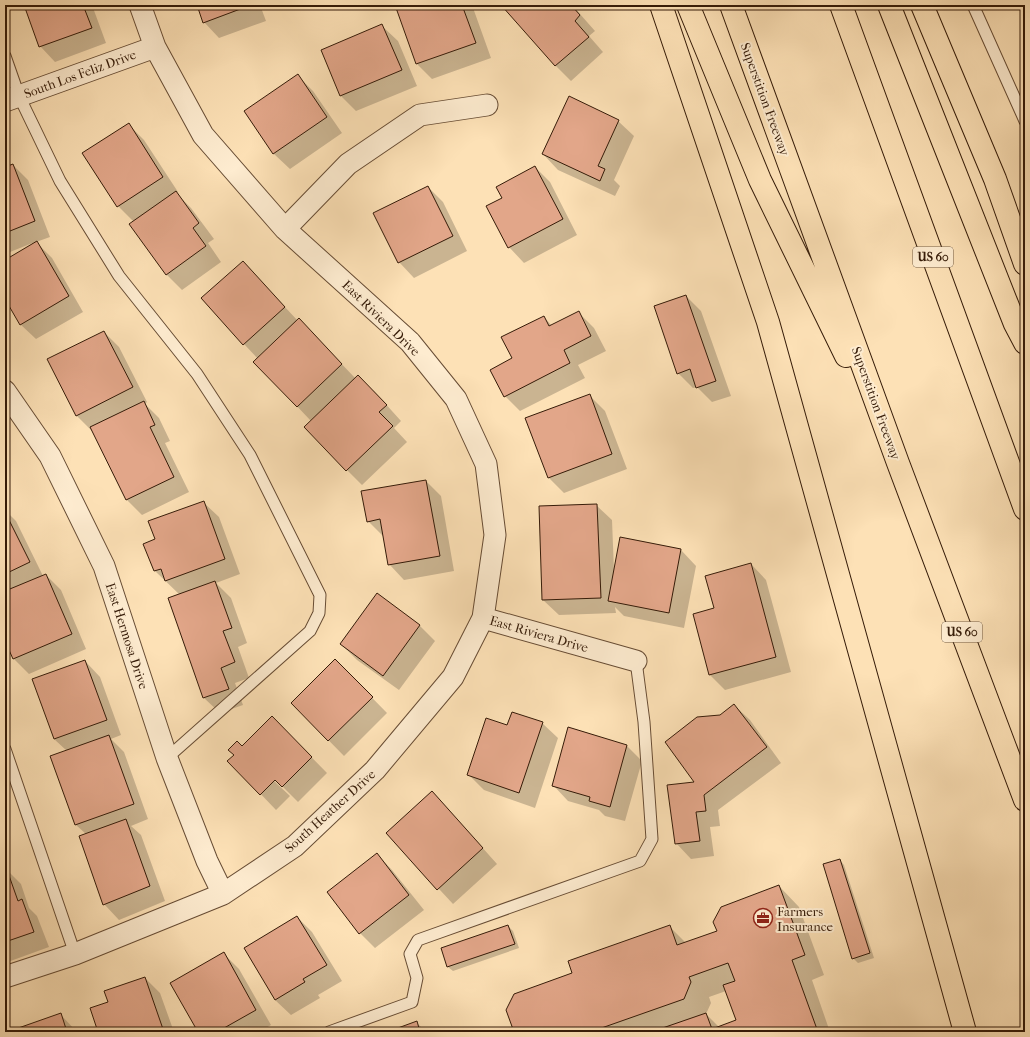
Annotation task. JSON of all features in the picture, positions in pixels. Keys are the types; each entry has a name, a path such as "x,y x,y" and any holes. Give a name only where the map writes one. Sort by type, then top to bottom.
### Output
{"highway":[{"path":"662,5 768,322 965,1032"},
{"path":"688,5 760,180 898,463"},
{"name":"Superstition Freeway","path":"731,5 898,463 1025,800"},
{"name":"US 60","path":"841,5 1025,509"},
{"path":"889,5 1012,316 1025,343"},
{"path":"922,5 995,179 1025,264"}],"street":[{"name":"East Riviera Drive","path":"140,5 155,47 203,135 285,229 410,342 456,399 486,464 495,534 483,618 636,661"},
{"name":"South Los Feliz Drive","path":"12,98 155,47"},
{"path":"285,229 348,164 420,115 487,105"},
{"name":"East Hermosa Drive","path":"5,391 50,456 104,566 167,758 207,861 223,894"},
{"name":"South Heather Drive","path":"5,977 75,954 223,894 295,846 375,770 454,677 483,618"}],"lane":[{"path":"973,5 1025,121"},
{"path":"5,56 12,98 60,181 119,276 197,374 250,455 320,595 319,613 310,631 167,758"},
{"path":"329,1032 412,1002 418,978 410,954 418,940 640,860 652,839 644,722 636,661"},
{"path":"5,749 75,954"}],"building":[{"path":"24,5 83,5 92,28 39,47"},
{"path":"197,5 251,5 203,23"},
{"path":"395,5 462,5 476,43 416,64"},
{"path":"501,5 571,5 580,15 575,21 589,37 555,66"},
{"path":"382,24 402,70 340,96 321,50"},
{"path":"298,74 327,117 273,154 244,111"},
{"path":"569,96 619,120 598,166 605,169 600,181 542,154"},
{"path":"129,123 163,177 117,207 82,153"},
{"path":"13,164 35,221 5,233 5,167"},
{"path":"535,166 563,219 508,248 486,206 502,198 496,187"},
{"path":"428,186 453,236 398,263 373,213"},
{"path":"176,191 199,223 193,228 206,246 166,275 129,224"},
{"path":"37,241 69,296 20,325 5,299 5,260"},
{"path":"243,261 285,307 243,345 201,298"},
{"path":"686,295 716,381 696,388 690,369 677,374 654,306"},
{"path":"579,311 591,336 564,350 570,363 504,397 490,370 512,358 501,337 544,316 549,326"},
{"path":"299,318 342,364 297,407 253,362"},
{"path":"104,331 133,387 76,416 47,359"},
{"path":"358,375 387,405 379,412 393,426 346,471 304,427"},
{"path":"590,394 612,454 548,478 525,418"},
{"path":"144,401 155,425 150,427 174,477 126,500 90,427"},
{"path":"426,480 440,556 388,565 380,519 367,522 361,491"},
{"path":"204,501 225,559 165,581 161,569 154,571 143,544 155,539 148,521"},
{"path":"597,504 601,598 542,600 539,506"},
{"path":"5,512 30,562 5,574"},
{"path":"620,537 681,549 669,613 608,601"},
{"path":"751,563 776,657 709,675 693,614 714,608 705,576"},
{"path":"46,574 72,634 13,659 5,641 5,591"},
{"path":"215,581 232,628 223,631 235,662 221,668 229,689 203,698 168,598"},
{"path":"377,593 420,625 383,676 340,644"},
{"path":"335,659 373,697 328,741 291,703"},
{"path":"85,660 107,720 54,739 32,679"},
{"path":"734,704 767,747 704,795 706,811 696,812 700,841 675,844 667,785 694,782 665,742 697,717 720,715"},
{"path":"512,712 543,722 519,793 467,775 486,718 507,725"},
{"path":"272,716 312,757 282,787 275,780 260,795 227,761 234,755 228,750 237,741 242,746"},
{"path":"568,727 627,745 610,807 589,801 590,797 552,786"},
{"path":"109,735 134,804 75,825 50,756"},
{"path":"432,791 483,848 437,890 386,833"},
{"path":"126,819 150,886 103,905 79,836"},
{"path":"377,853 409,895 359,934 327,892"},
{"path":"840,859 870,953 852,959 823,864"},
{"path":"6,867 18,901 22,899 34,932 5,942"},
{"path":"779,885 805,955 792,960 818,1032 651,1032 706,1013 712,1029 736,1020 723,985 735,981 728,963 689,977 691,982 684,999 593,1032 514,1032 506,1010 514,994 572,973 568,961 670,925 677,945 717,931 713,922 721,907"},
{"path":"297,916 327,965 303,979 305,982 275,1000 244,948"},
{"path":"508,925 515,944 447,967 441,948"},
{"path":"224,952 256,1010 217,1032 198,1032 170,983"},
{"path":"145,977 164,1032 98,1032 90,1008 108,1002 104,991"},
{"path":"61,1013 67,1032 7,1032"},
{"path":"417,1021 420,1032 387,1032"}],"place":[{"name":"Farmers Insurance","path":"763,918"}]}
